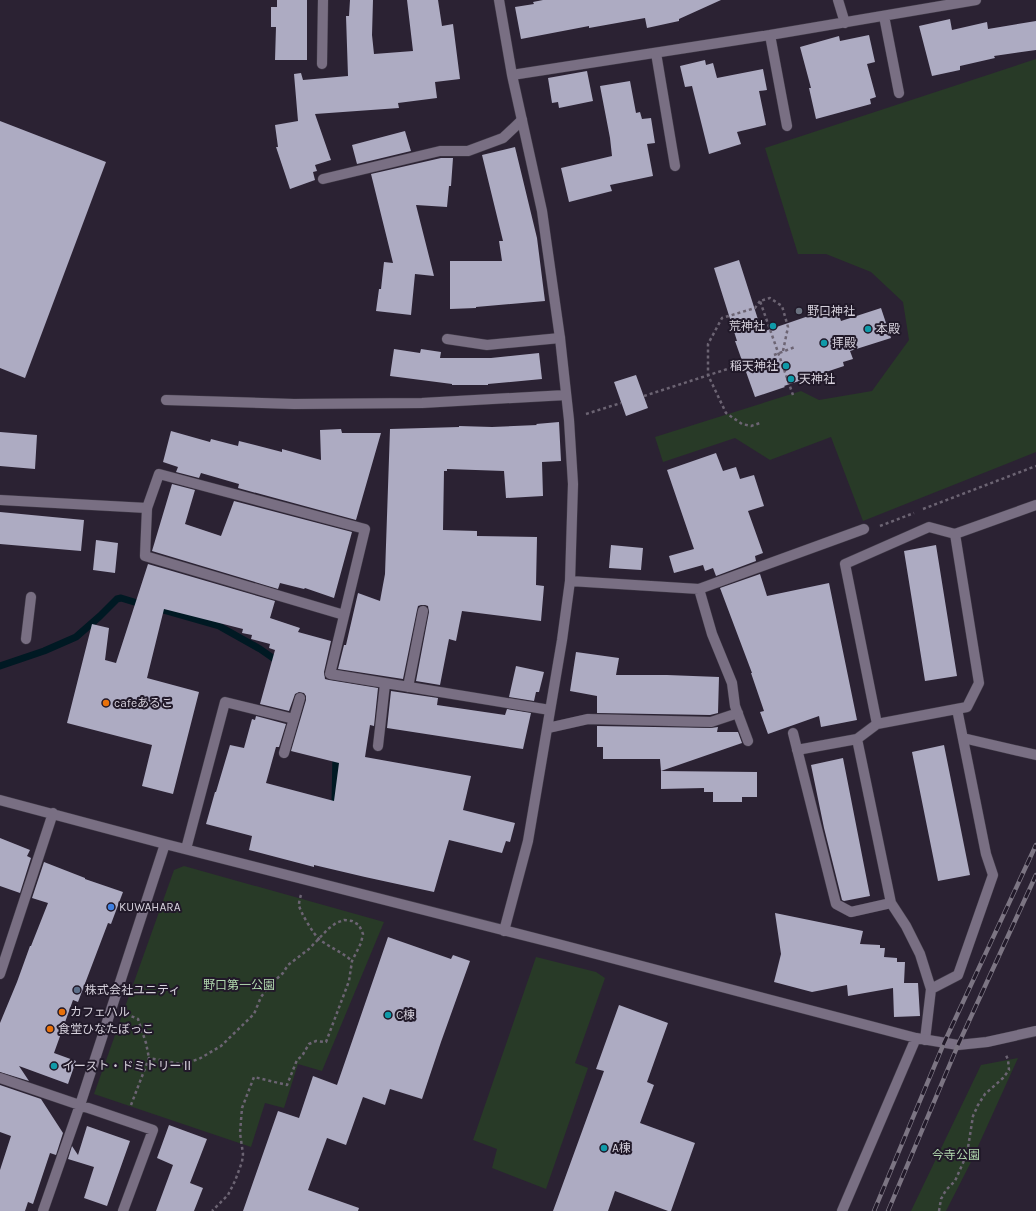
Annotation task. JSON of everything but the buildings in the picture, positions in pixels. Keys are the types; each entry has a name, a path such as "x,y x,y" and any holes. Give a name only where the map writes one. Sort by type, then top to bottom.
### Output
{"street":[{"path":"322,64 323,0"},
{"path":"499,0 512,75 542,211 560,338 573,484 570,581 562,640 528,841 504,931"},
{"path":"838,0 845,23"},
{"path":"512,75 845,23 976,0"},
{"path":"884,16 899,92"},
{"path":"770,35 787,126"},
{"path":"656,53 675,166"},
{"path":"324,179 440,151 468,151 503,138 522,120"},
{"path":"447,339 487,345 560,338"},
{"path":"166,400 294,404 422,403 566,395"},
{"path":"344,615 145,556 147,508 159,474 365,529 330,674 550,710"},
{"path":"0,500 147,508"},
{"path":"877,724 845,564 929,527 955,534 1036,505"},
{"path":"570,581 699,589 864,529"},
{"path":"797,750 857,739 877,724 967,707 979,683 955,534"},
{"path":"699,589 712,634 732,683 735,706 748,740"},
{"path":"26,639 31,597"},
{"path":"408,687 423,611"},
{"path":"378,746 386,684"},
{"path":"284,753 300,698"},
{"path":"186,849 224,702 294,719"},
{"path":"931,990 958,975 993,875 986,854 957,709"},
{"path":"548,728 588,719 711,722 738,713"},
{"path":"793,733 836,904 852,912 891,903"},
{"path":"963,738 1036,754"},
{"path":"842,1211 921,1039 931,990 920,954 906,926 891,903 857,739"},
{"path":"0,800 921,1039 958,1045 987,1042 1036,1031"},
{"path":"0,974 53,813"},
{"path":"43,1211 80,1105 165,844"},
{"path":"0,1078 153,1130 123,1211"}],"path":[{"path":"760,423 751,426 742,424 726,414 708,375 708,344 722,318 755,308 760,301 770,298 782,306 788,327 783,351"},
{"path":"760,301 793,395"},
{"path":"774,354 795,347"},
{"path":"644,396 743,364"},
{"path":"579,416 621,403"},
{"path":"864,529 873,528 1036,466"},
{"path":"308,896 301,894 299,904 301,913 319,939 346,955 352,961"},
{"path":"149,1058 182,1064 199,1059 221,1046 254,1014 261,997 270,984 283,973 288,966 309,949 328,929 336,923 344,920 352,921 359,925 363,934 352,961 349,981 326,1042 316,1041 309,1044 302,1056 297,1060 287,1085 254,1077 242,1108 240,1133 242,1162 235,1182 228,1195 212,1211"},
{"path":"112,1008 138,1019 149,1058 125,1120"},
{"path":"939,1211 941,1199 946,1190 955,1181 967,1154 973,1116 978,1105 985,1094 1003,1078 1009,1070 1006,1055"}],"green space":[{"path":"1036,59 1036,452 863,521 831,437 770,460 735,438 663,462 655,437 801,391 819,400 872,391 909,340 903,302 871,272 826,254 798,254 765,148"},
{"name":"野口第一公園","path":"184,866 384,922 322,1071 298,1064 284,1108 265,1103 251,1147 94,1094 174,870"},
{"path":"536,957 596,972 605,978 575,1063 588,1068 546,1189 492,1168 497,1149 473,1140"},
{"name":"今寺公園","path":"1018,1058 970,1164 946,1211 911,1211 981,1065"}],"waterway":[{"path":"0,666 44,651 76,637 117,599 121,598 144,605"},
{"path":"156,608 219,626 260,649 280,663"},
{"path":"335,801 336,754"}],"railway":[{"path":"874,1211 944,1043 1036,845"},
{"path":"888,1211 958,1045 1036,875"}],"place":[{"name":"野口神社","path":"799,311"},
{"name":"荒神社","path":"773,326"},
{"name":"本殿","path":"868,329"},
{"name":"拝殿","path":"824,343"},
{"name":"稲天神社","path":"786,366"},
{"name":"天神社","path":"791,379"},
{"name":"cafeあるこ","path":"106,703"},
{"name":"KUWAHARA","path":"111,907"},
{"name":"株式会社ユニティ","path":"77,990"},
{"name":"カフェハル","path":"62,1012"},
{"name":"C棟","path":"388,1015"},
{"name":"食堂ひなたぼっこ","path":"50,1029"},
{"name":"イースト・ドミトリーⅡ","path":"54,1066"},
{"name":"A棟","path":"604,1148"}]}
